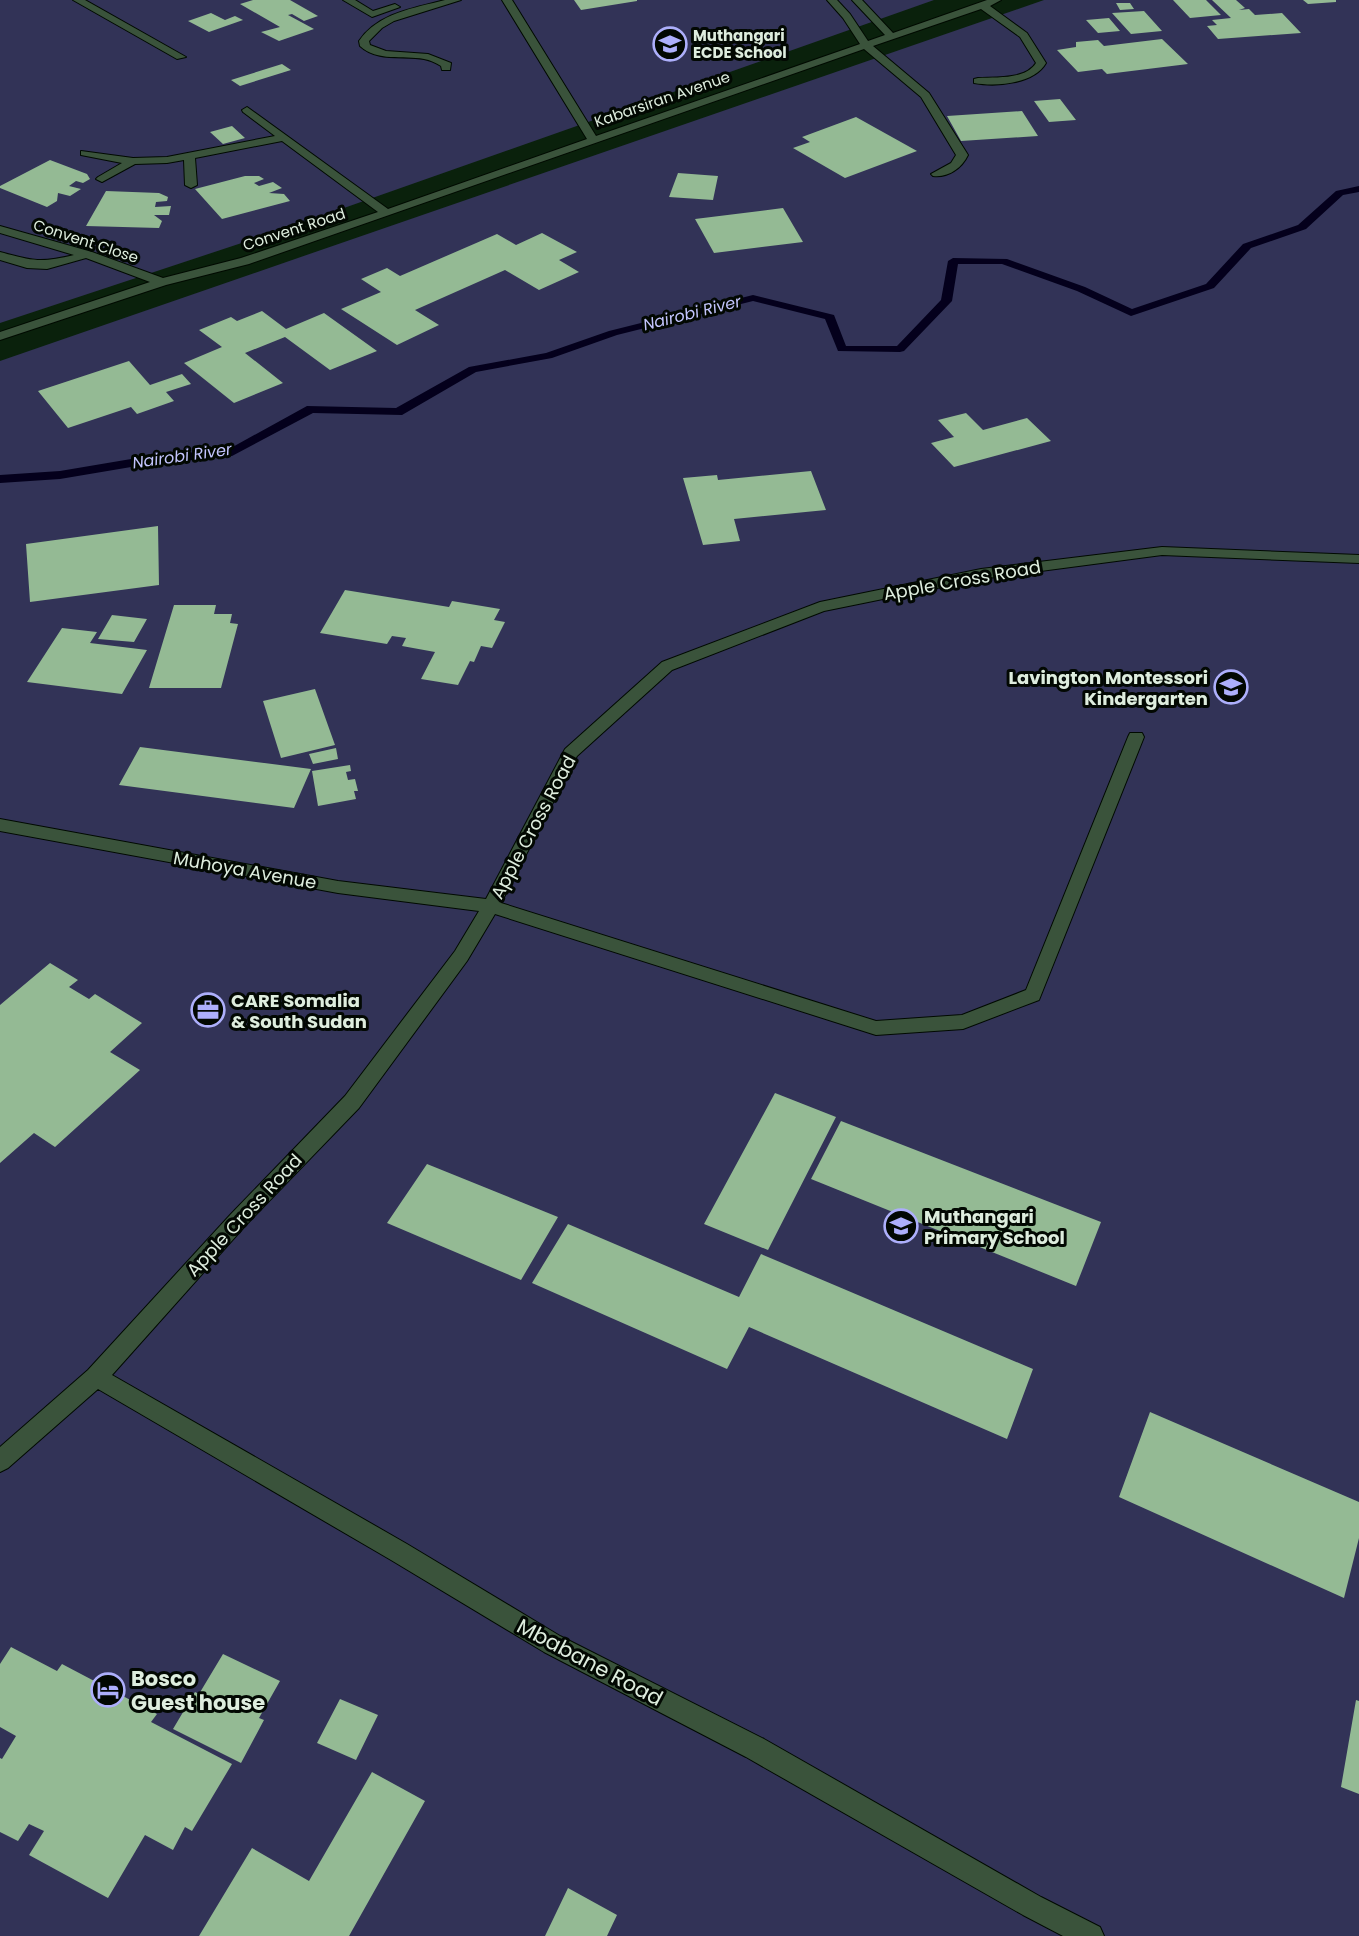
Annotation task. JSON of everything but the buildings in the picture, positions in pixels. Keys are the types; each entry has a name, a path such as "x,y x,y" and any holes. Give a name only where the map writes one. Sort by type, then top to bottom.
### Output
{"street":[{"path":"78,0 181,57"},
{"path":"348,0 372,14 419,0"},
{"path":"446,68 447,65 424,56 399,55 370,49 364,46 364,41 370,31 387,21 456,0"},
{"name":"Kabarsiran Avenue","path":"507,0 593,140 996,0"},
{"path":"832,0 847,16 865,45 926,95 962,155 960,162 955,166 937,174"},
{"path":"857,0 891,36"},
{"path":"978,81 1015,78 1031,74 1037,71 1041,63 1032,44 1021,30 982,5"},
{"path":"247,110 387,213"},
{"path":"85,153 132,161 189,157 284,137"},
{"path":"263,153 267,140"},
{"name":"Convent Road","path":"0,336 162,282 245,261 593,140"},
{"path":"189,157 191,185"},
{"path":"102,179 132,161"},
{"name":"Convent Close","path":"0,229 88,255 162,282"},
{"path":"0,256 27,264 47,265 88,255"},
{"name":"Apple Cross Road","path":"96,1377 238,1220 352,1102 461,956 491,906 571,753 667,666 820,607 981,574 1162,551 1359,559"},
{"name":"Muhoya Avenue","path":"0,825 338,887 491,906 876,1028 963,1023 1034,995 1136,737"},
{"path":"0,1461 96,1377"},
{"name":"Mbabane Road","path":"96,1377 399,1552 552,1644 755,1748 1032,1906 1091,1936"}],"shaded area":[{"path":"0,0 934,0 290,227 0,323"},
{"path":"1044,0 1359,0 1359,1936 0,1936 0,361"}],"waterway":[{"name":"Nairobi River","path":"0,479 60,475 143,461 232,452 311,409 398,412 473,369 548,356 613,333 753,298 830,317 842,349 900,349 946,301 953,261 1003,261 1081,289 1131,313 1210,286 1247,246 1302,227 1340,193 1359,189"}],"place":[{"name":"Muthangari ECDE School","path":"670,44"},
{"name":"Lavington Montessori Kindergarten","path":"1231,687"},
{"name":"CARE Somalia & South Sudan","path":"208,1010"},
{"name":"Muthangari Primary School","path":"901,1226"},
{"name":"Bosco Guest house","path":"108,1690"}]}
